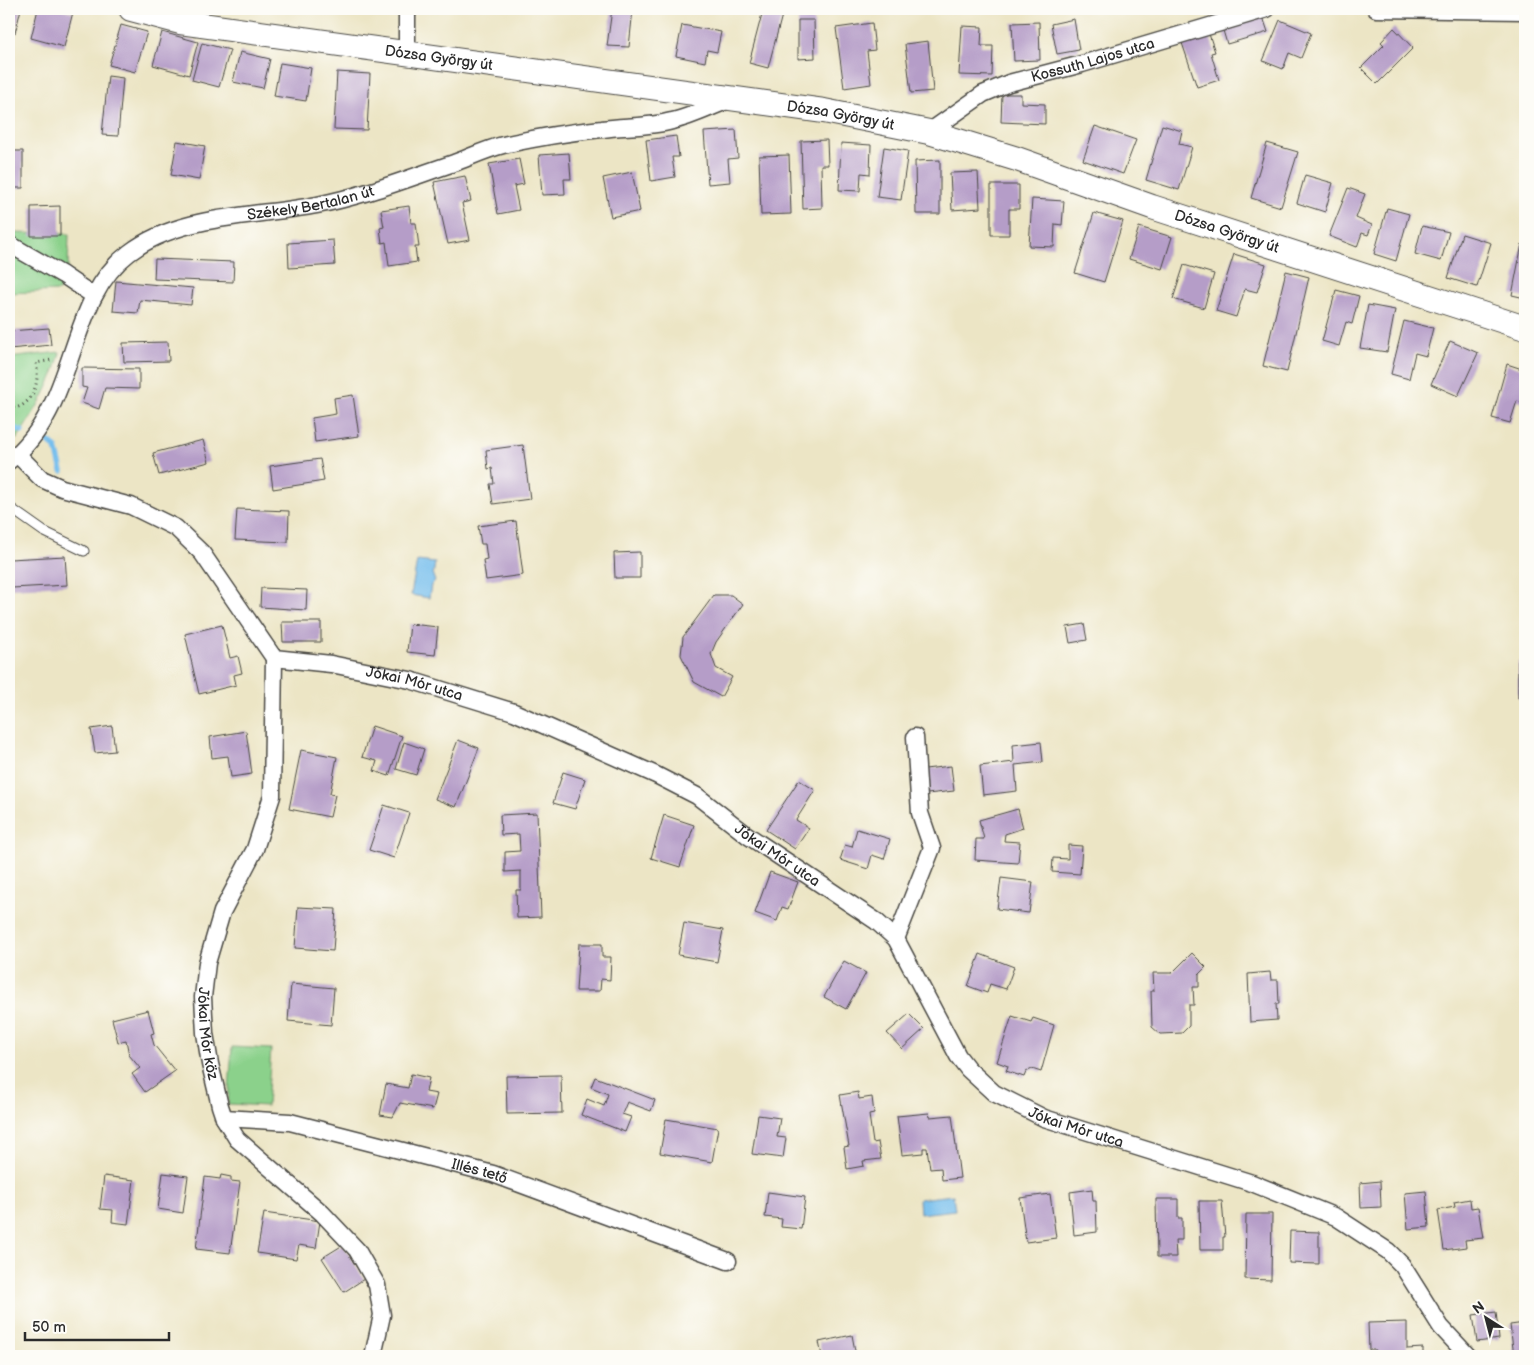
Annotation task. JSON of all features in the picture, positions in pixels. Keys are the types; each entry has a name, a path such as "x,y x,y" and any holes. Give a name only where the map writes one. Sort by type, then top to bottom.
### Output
{"main road":[{"name":"Dózsa György út","path":"131,9 180,22 824,111 929,132 1017,159 1152,208 1525,328"}],"street":[{"path":"398,9 408,9 407,54"},
{"name":"Kossuth Lajos utca","path":"929,132 983,94 1009,82 1082,64 1267,9"},
{"path":"1376,9 1525,10"},
{"name":"Székely Bertalan út","path":"13,458 45,422 56,401 94,296 113,267 128,254 160,235 196,224 316,205 361,195 502,146 600,129 671,121 731,99"},
{"path":"9,244 63,275 94,296"},
{"path":"13,458 42,479 62,488 131,506 176,528 202,553 274,658"},
{"name":"Jókai Mór utca","path":"274,658 331,664 410,680 514,712 656,775 697,796 747,835 876,921 896,938 958,1056 968,1069 994,1093 1044,1118 1252,1183 1336,1217 1388,1251 1402,1265 1441,1327 1468,1356"},
{"name":"Jókai Mór köz","path":"274,658 272,796 255,849 222,912 207,963 203,997 210,1064 224,1118 237,1139 322,1213 357,1250 377,1285 382,1315 373,1356"},
{"path":"896,938 932,848 920,812 915,737"},
{"name":"Illés tető","path":"224,1118 290,1122 493,1174 728,1261"}],"lane":[{"path":"9,507 43,531 84,551"}],"path":[{"path":"9,405 15,408 20,407 32,395 38,378 36,363 70,359"}],"green space":[{"path":"9,233 69,234 68,268 59,291 9,293"},
{"path":"60,352 53,375 43,397 17,439 9,436 9,358"},
{"path":"232,1047 271,1049 267,1106 228,1104"}],"water":[{"path":"417,561 435,563 433,576 435,581 431,585 429,598 411,595"},
{"path":"953,1195 955,1210 920,1214 919,1199"}],"building":[{"path":"9,9 21,9 15,33 9,32"},
{"path":"38,9 61,9 73,12 64,47 31,38"},
{"path":"612,9 633,9 629,47 607,46"},
{"path":"763,10 782,15 768,68 749,63"},
{"path":"1262,14 1268,32 1227,44 1222,27"},
{"path":"1074,19 1079,50 1057,54 1051,24"},
{"path":"798,20 814,20 815,58 798,59"},
{"path":"1280,20 1311,33 1301,58 1289,53 1283,69 1263,61"},
{"path":"1039,22 1040,60 1014,61 1012,23"},
{"path":"872,23 875,50 867,51 871,84 844,88 836,28"},
{"path":"121,25 147,32 135,72 109,65"},
{"path":"682,25 721,32 717,52 707,50 705,62 676,56"},
{"path":"962,26 982,27 981,46 993,46 992,76 959,75"},
{"path":"1394,28 1413,48 1377,84 1361,68 1384,45 1381,42"},
{"path":"162,32 198,42 189,75 153,65"},
{"path":"1209,34 1215,52 1211,53 1219,80 1197,87 1182,43"},
{"path":"928,41 933,91 911,93 905,44"},
{"path":"202,43 230,50 219,87 192,80"},
{"path":"240,52 270,59 263,88 233,82"},
{"path":"280,63 311,68 306,101 274,96"},
{"path":"337,72 370,74 367,130 334,129"},
{"path":"108,76 123,78 118,136 102,135"},
{"path":"1002,94 1021,94 1021,103 1045,104 1045,124 1001,122"},
{"path":"1162,125 1182,131 1179,144 1192,147 1179,190 1146,180"},
{"path":"1095,126 1136,140 1123,174 1083,160"},
{"path":"736,130 738,158 728,159 730,182 708,184 704,132"},
{"path":"676,136 679,157 672,157 675,177 651,181 646,140"},
{"path":"827,140 828,165 821,165 822,208 803,209 801,141"},
{"path":"177,141 205,146 199,180 171,175"},
{"path":"841,143 871,145 870,174 861,173 860,191 839,190"},
{"path":"1267,143 1298,152 1281,207 1251,198"},
{"path":"884,147 908,151 901,200 877,197"},
{"path":"9,151 23,151 23,188 9,188"},
{"path":"569,153 571,179 564,179 565,194 542,195 539,155"},
{"path":"789,155 791,214 761,215 759,156"},
{"path":"519,159 524,184 514,186 519,210 498,214 489,164"},
{"path":"940,160 940,214 916,214 915,161"},
{"path":"632,172 640,211 611,217 603,178"},
{"path":"978,172 980,208 952,210 950,173"},
{"path":"1305,175 1333,183 1325,212 1297,203"},
{"path":"465,176 471,201 462,203 470,240 448,244 434,182"},
{"path":"991,185 1019,185 1019,209 1009,209 1009,235 991,235"},
{"path":"1348,188 1365,194 1356,218 1372,225 1368,235 1362,233 1357,247 1329,236"},
{"path":"1032,199 1064,201 1062,225 1055,224 1054,247 1029,246"},
{"path":"60,206 60,236 31,236 31,207"},
{"path":"409,206 411,223 416,223 419,247 415,247 417,262 389,266 386,242 382,243 380,228 384,227 381,210"},
{"path":"1387,208 1409,214 1396,261 1374,254"},
{"path":"1094,213 1123,221 1104,282 1075,273"},
{"path":"1422,226 1449,232 1441,261 1415,254"},
{"path":"1139,227 1172,237 1162,269 1129,259"},
{"path":"1462,234 1491,243 1477,287 1448,278"},
{"path":"333,240 335,265 289,268 288,243"},
{"path":"1522,244 1525,245 1525,298 1512,295"},
{"path":"1234,254 1266,264 1257,292 1245,289 1236,317 1216,311"},
{"path":"155,259 234,262 233,282 154,279"},
{"path":"1184,265 1214,274 1204,308 1173,299"},
{"path":"1286,271 1309,277 1287,372 1263,366"},
{"path":"116,281 193,288 191,305 140,300 138,313 113,311"},
{"path":"1336,290 1359,296 1352,324 1346,322 1339,346 1322,341"},
{"path":"1368,305 1395,310 1387,352 1360,348"},
{"path":"1404,321 1433,328 1426,356 1415,353 1409,379 1391,374"},
{"path":"49,328 51,345 9,349 9,331"},
{"path":"1450,341 1478,353 1458,396 1431,384"},
{"path":"168,342 169,361 124,362 123,343"},
{"path":"1507,364 1525,370 1524,403 1517,401 1510,423 1492,418"},
{"path":"82,368 139,369 139,389 105,388 99,409 82,403 87,388 82,387"},
{"path":"353,395 359,436 315,442 312,418 336,414 334,398"},
{"path":"203,440 209,462 159,475 153,453"},
{"path":"523,445 530,499 493,504 490,484 494,484 492,468 488,469 486,450"},
{"path":"320,459 324,481 273,489 270,466"},
{"path":"237,509 289,511 288,542 235,540"},
{"path":"516,521 523,575 486,580 483,560 487,559 485,544 481,544 478,526"},
{"path":"640,552 640,578 615,578 614,553"},
{"path":"65,556 67,585 12,588 10,559"},
{"path":"261,588 307,590 306,610 260,607"},
{"path":"714,595 731,595 743,604 716,642 711,654 716,668 732,677 721,697 694,682 681,655 683,637"},
{"path":"282,622 321,622 321,642 283,642"},
{"path":"410,624 438,627 435,655 407,652"},
{"path":"1084,624 1087,640 1070,643 1067,627"},
{"path":"222,625 230,658 238,656 242,673 234,675 236,685 199,694 185,634"},
{"path":"1518,661 1525,661 1525,698 1518,698"},
{"path":"112,726 115,751 95,753 91,729"},
{"path":"372,726 402,736 389,776 374,771 377,761 362,757"},
{"path":"246,731 252,774 231,777 228,756 212,758 210,737"},
{"path":"458,740 479,748 456,807 435,799"},
{"path":"404,742 424,749 416,775 396,769"},
{"path":"1041,742 1043,762 1015,765 1017,791 983,795 980,766 1014,762 1013,745"},
{"path":"301,750 337,757 330,794 335,795 330,817 289,809"},
{"path":"951,766 954,791 927,794 925,769"},
{"path":"563,772 585,779 575,809 553,803"},
{"path":"799,780 815,790 796,820 809,828 795,849 766,830"},
{"path":"384,805 409,813 394,858 369,850"},
{"path":"1018,809 1023,828 1005,834 1004,841 1020,842 1018,863 975,860 976,839 984,839 979,820"},
{"path":"537,813 541,917 517,918 516,890 521,890 521,871 505,872 505,852 520,851 519,834 501,835 500,815"},
{"path":"664,815 694,825 680,867 651,858"},
{"path":"857,829 890,839 884,859 872,855 868,869 840,860 845,845 852,847"},
{"path":"1068,845 1082,846 1080,874 1052,872 1053,858 1068,859"},
{"path":"770,872 798,882 788,909 782,907 777,921 755,913"},
{"path":"1001,878 1033,882 1029,913 997,909"},
{"path":"298,907 336,909 333,951 295,948"},
{"path":"684,923 723,930 717,962 678,955"},
{"path":"579,944 602,944 602,957 611,957 610,980 601,979 600,991 576,991"},
{"path":"1192,953 1206,967 1199,974 1199,987 1193,987 1194,1005 1189,1005 1189,1026 1182,1033 1160,1034 1152,1027 1151,991 1154,991 1153,973 1172,973"},
{"path":"980,954 1014,967 1006,989 990,984 987,993 968,986"},
{"path":"844,961 866,973 846,1009 824,997"},
{"path":"1270,972 1271,980 1278,980 1279,1004 1276,1004 1277,1020 1250,1022 1248,974"},
{"path":"291,984 334,988 331,1025 288,1021"},
{"path":"148,1010 154,1033 151,1034 154,1045 175,1071 145,1092 132,1074 140,1068 129,1055 126,1040 118,1042 112,1019"},
{"path":"909,1014 924,1029 902,1049 887,1033"},
{"path":"1012,1016 1031,1022 1033,1018 1054,1025 1041,1072 1032,1069 1026,1072 1024,1077 1006,1071 1008,1066 997,1062"},
{"path":"411,1074 429,1078 426,1092 437,1094 433,1109 400,1103 393,1117 380,1115 386,1084 408,1088"},
{"path":"561,1075 562,1113 507,1114 506,1076"},
{"path":"595,1077 655,1100 651,1111 627,1102 622,1114 631,1117 625,1132 581,1115 587,1099 604,1106 608,1094 591,1087"},
{"path":"858,1092 859,1099 872,1097 874,1114 869,1115 873,1143 878,1142 881,1159 863,1161 864,1166 847,1169 844,1147 849,1146 840,1095"},
{"path":"929,1113 930,1117 952,1115 960,1178 942,1180 941,1168 930,1169 927,1148 923,1148 923,1153 902,1155 897,1116"},
{"path":"758,1115 780,1118 777,1137 786,1138 783,1158 752,1154"},
{"path":"666,1119 718,1128 712,1162 660,1153"},
{"path":"163,1173 188,1176 183,1213 158,1209"},
{"path":"221,1175 231,1177 231,1181 240,1182 230,1253 196,1249 205,1177 220,1179"},
{"path":"104,1176 134,1180 128,1224 112,1222 113,1210 100,1209"},
{"path":"1380,1181 1381,1207 1361,1208 1360,1183"},
{"path":"1092,1189 1093,1201 1096,1201 1097,1232 1074,1235 1070,1192"},
{"path":"1426,1191 1429,1227 1408,1229 1405,1193"},
{"path":"768,1192 805,1197 801,1229 781,1227 782,1219 765,1217"},
{"path":"1050,1194 1056,1238 1026,1242 1020,1198"},
{"path":"1156,1199 1178,1199 1178,1218 1182,1218 1182,1240 1175,1240 1176,1257 1157,1257"},
{"path":"1470,1199 1471,1208 1478,1207 1483,1238 1465,1240 1466,1247 1444,1250 1438,1210 1455,1207 1454,1202"},
{"path":"1199,1201 1222,1201 1225,1237 1223,1237 1223,1250 1200,1250"},
{"path":"264,1213 320,1221 316,1248 299,1245 296,1259 257,1253"},
{"path":"1246,1214 1272,1214 1271,1280 1245,1279"},
{"path":"1290,1231 1319,1232 1319,1264 1289,1263"},
{"path":"343,1245 364,1279 344,1292 322,1258"},
{"path":"1496,1312 1499,1339 1477,1342 1473,1315"},
{"path":"1407,1322 1407,1349 1423,1348 1423,1356 1371,1356 1376,1354 1376,1350 1369,1350 1368,1323"},
{"path":"1525,1323 1525,1356 1514,1356 1510,1325"},
{"path":"852,1335 856,1356 822,1356 819,1342"}],"waterway":[{"path":"9,426 22,431"},
{"path":"46,440 56,448 62,471"}]}
